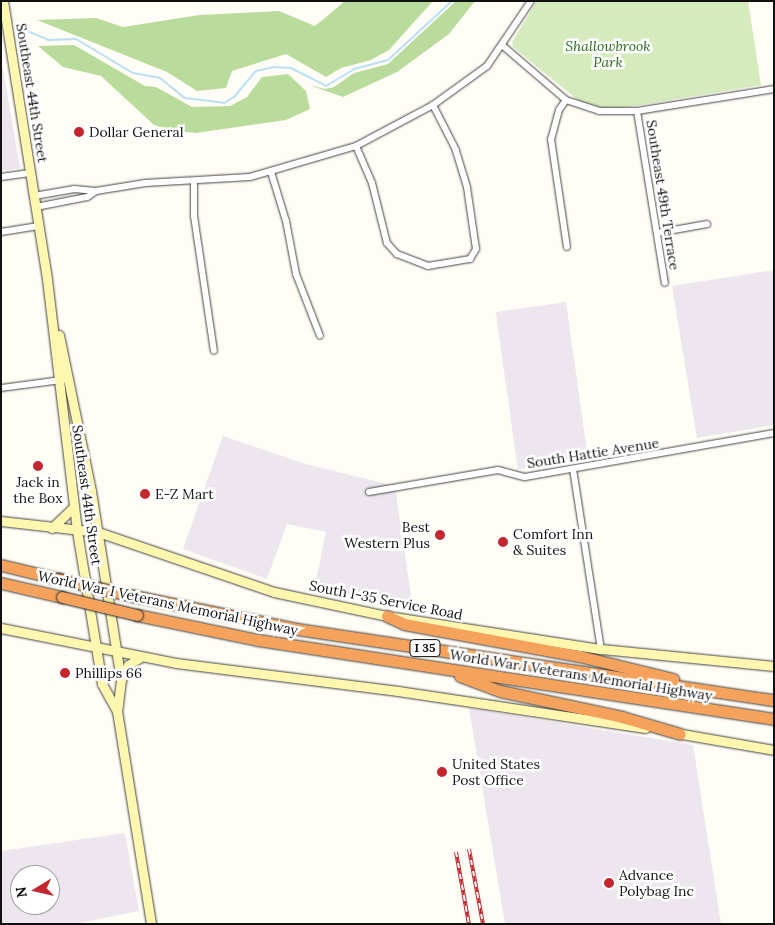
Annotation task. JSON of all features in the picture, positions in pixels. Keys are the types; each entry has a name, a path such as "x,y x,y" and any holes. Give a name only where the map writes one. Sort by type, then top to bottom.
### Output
{"highway":[{"name":"World War I Veterans Memorial Highway","path":"1,565 134,596 296,629 774,700"},
{"name":"World War I Veterans Memorial Highway","path":"1,583 137,615 258,640 774,719"},
{"path":"388,616 404,624 631,666 718,692"},
{"path":"438,668 500,690 622,717 680,734"}],"main road":[{"name":"Southeast 44th Street","path":"3,1 63,380 98,532 122,680 117,711 151,924"},
{"name":"Southeast 44th Street","path":"63,380 73,508 96,649 102,684 117,711"},
{"path":"52,528 73,508"},
{"name":"South I-35 Service Road","path":"1,520 52,528 98,532 274,592 388,616 601,649 774,666"},
{"path":"1,628 141,657 680,734 774,750"},
{"path":"122,680 128,665 141,657"}],"street":[{"path":"34,196 74,189 96,191 145,183 194,182 271,172 356,146 433,105 487,66 503,46 531,1"},
{"path":"503,46 566,100 599,112 637,111 774,89"},
{"path":"566,100 559,110 551,139 567,247"},
{"path":"356,146 372,183 387,243 406,260 428,266 458,264 470,259 476,249 463,169 433,105"},
{"name":"Southeast 49th Terrace","path":"637,111 664,282"},
{"path":"271,172 286,221 296,274 320,336"},
{"path":"1,177 30,173"},
{"path":"194,182 194,216 214,351"},
{"path":"36,207 87,197 96,191"},
{"path":"657,233 707,224"},
{"path":"1,232 39,226"},
{"path":"1,388 63,380"},
{"name":"South Hattie Avenue","path":"369,492 498,470 517,478 573,470 774,433"},
{"path":"573,470 601,649"}],"shaded area":[{"path":"1,57 20,168 1,171"},
{"path":"774,270 774,425 697,438 672,286"},
{"path":"566,302 588,459 518,469 496,312"},
{"path":"223,436 302,463 395,486 413,610 314,590 326,532 287,524 267,579 183,549"},
{"path":"469,708 693,745 721,924 505,924"},
{"path":"125,833 139,911 74,924 1,924 1,851"}],"green space":[{"path":"345,1 433,1 389,50 371,60 341,68 326,77 286,54 232,71 226,88 197,91 167,72 37,20 96,18 123,27 199,15 279,11 315,26"},
{"path":"456,1 475,1 449,34 397,72 343,97 309,85 325,89 334,87 354,73 388,64"},
{"name":"Shallowbrook Park","path":"537,1 748,1 761,85 622,108 601,108 579,101 513,47 512,42"},
{"path":"74,45 145,86 156,87 192,107 230,106 247,97 262,77 288,74 306,91 310,109 286,120 196,133 175,131 154,125 101,76 63,67 38,46"}],"waterway":[{"path":"18,27 48,40 76,39 133,73 160,78 185,98 224,103 234,97 256,71 273,67 291,68 326,86 354,69 388,60 452,1"}],"railway":[{"path":"469,849 483,924"},
{"path":"456,852 469,924"}],"place":[{"name":"Dollar General","path":"79,132"},
{"name":"Jack in the Box","path":"38,466"},
{"name":"E-Z Mart","path":"145,494"},
{"name":"Best Western Plus","path":"440,535"},
{"name":"Comfort Inn & Suites","path":"503,542"},
{"name":"Phillips 66","path":"65,673"},
{"name":"United States Post Office","path":"442,772"},
{"name":"Advance Polybag Inc","path":"609,883"}]}
